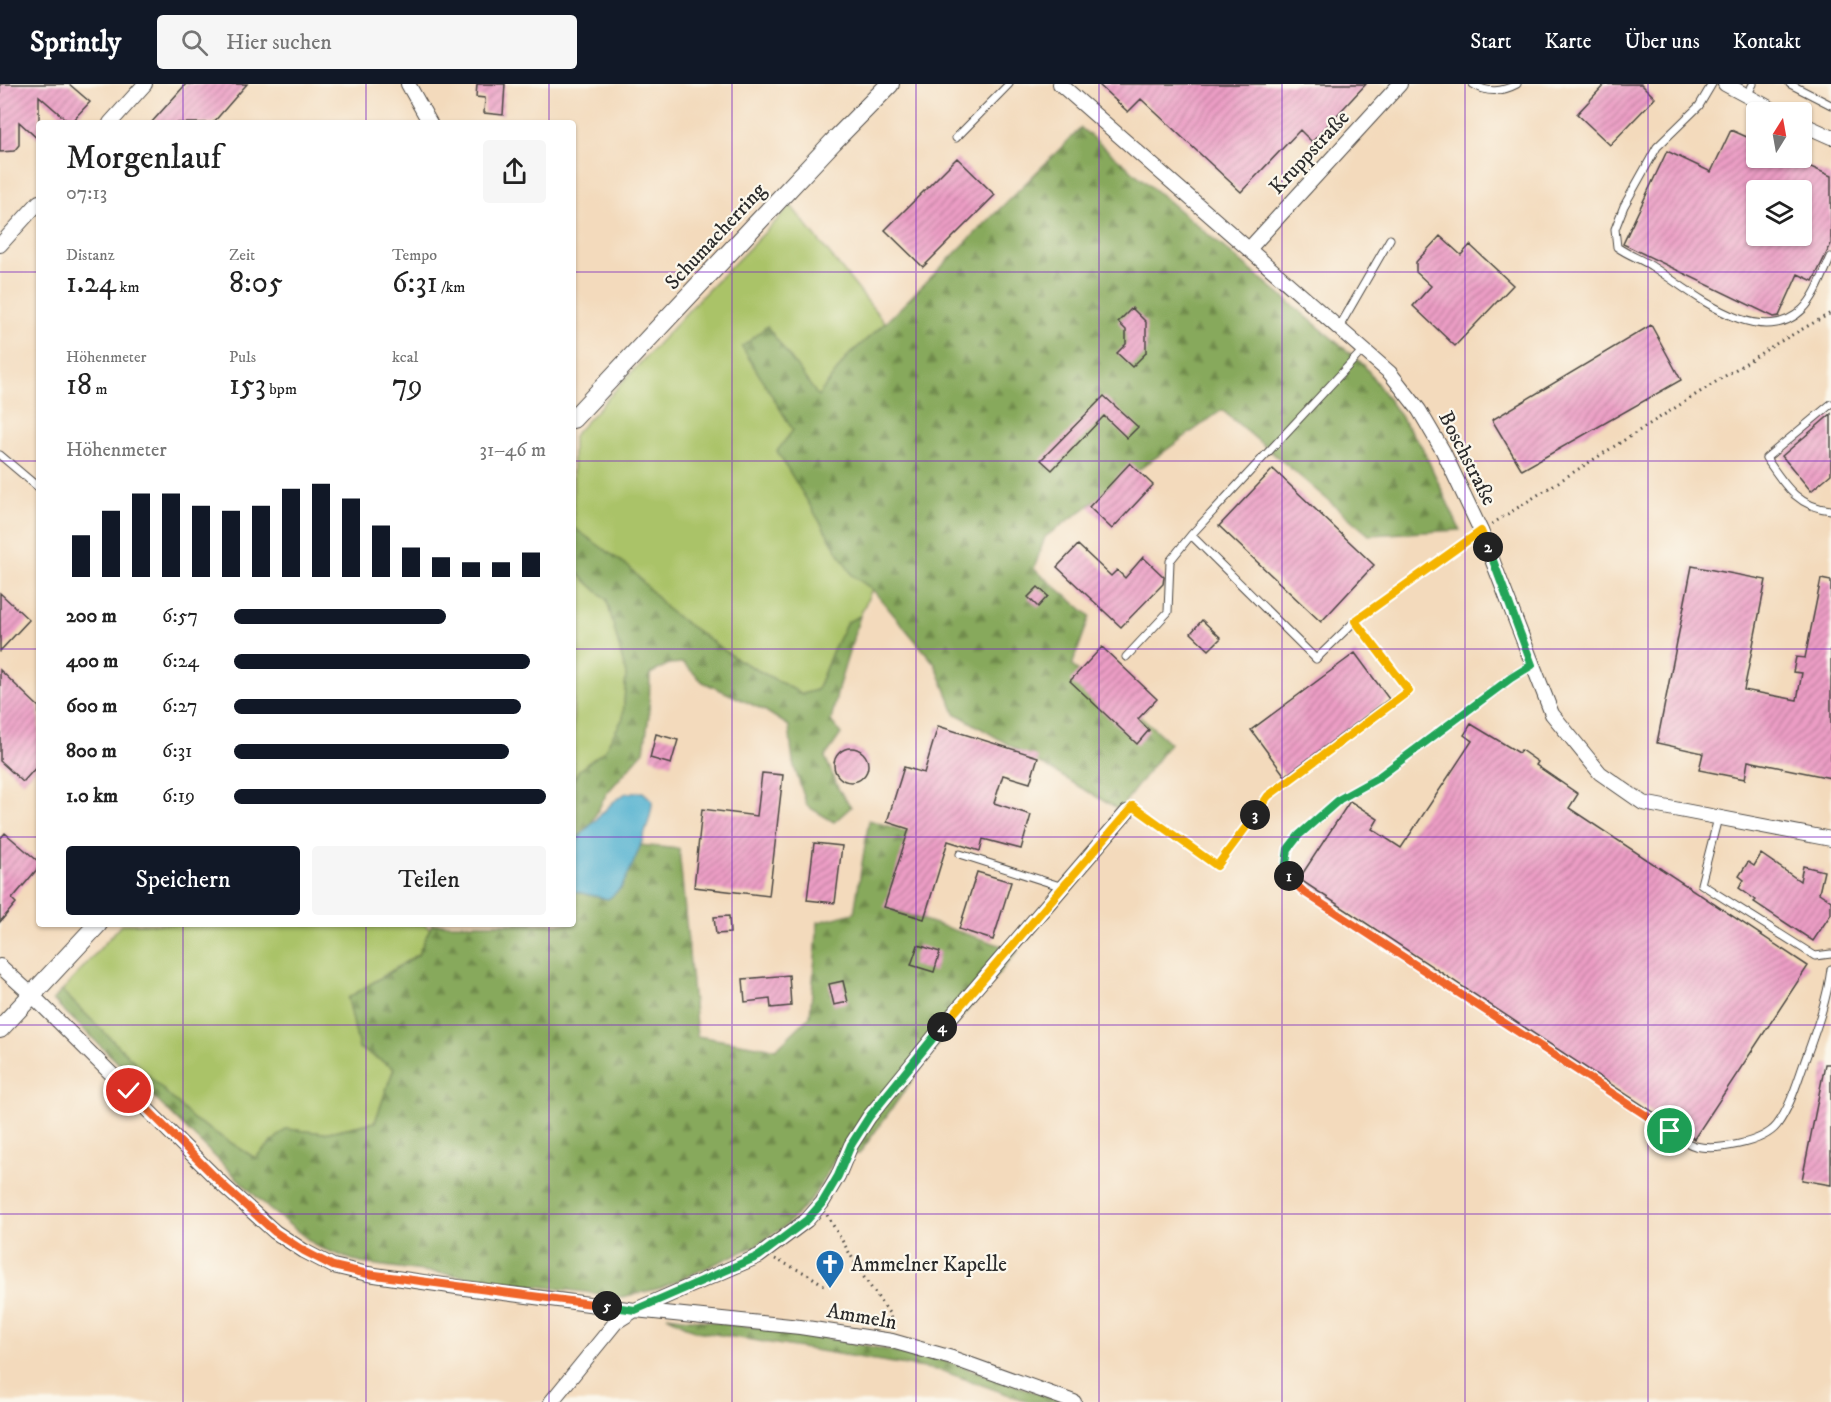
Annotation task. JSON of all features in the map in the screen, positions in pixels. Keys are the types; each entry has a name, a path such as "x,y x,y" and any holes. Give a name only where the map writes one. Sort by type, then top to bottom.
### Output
{"main road":[{"name":"Schumacherring","path":"576,409 890,84"},
{"path":"0,1029 95,927"}],"street":[{"path":"113,120 145,84"},
{"path":"408,84 428,120"},
{"name":"Boschstraße","path":"1060,84 1338,330 1390,373 1419,410 1443,451 1481,531 1552,714 1600,773 1643,803 1831,839"},
{"name":"Kruppstraße","path":"1249,249 1400,84"},
{"path":"1725,84 1750,90 1765,102"},
{"path":"1812,128 1831,137"},
{"path":"0,245 36,204"},
{"path":"551,1402 616,1322 635,1310 766,1251 807,1220 822,1203 838,1176 851,1145 869,1117 938,1032 1127,812"},
{"name":"Ammeln","path":"0,966 225,1187 275,1232 333,1266 368,1274 635,1310 800,1327 892,1341 951,1358 1074,1402"}],"lane":[{"path":"956,138 1009,84"},
{"path":"1473,84 1490,92 1504,91 1517,84"},
{"path":"1712,84 1699,106 1657,147 1624,206 1615,229 1617,247 1733,318 1754,324 1770,325 1786,321 1803,309 1814,293 1831,257"},
{"path":"1790,84 1831,105"},
{"path":"1338,330 1390,239"},
{"path":"1126,657 1168,612 1170,561 1191,535 1364,350"},
{"path":"1831,404 1766,458 1785,485 1802,502 1831,510"},
{"path":"0,455 36,485"},
{"path":"1191,535 1316,659 1355,621"},
{"path":"1532,665 1511,678 1376,779 1340,799 1299,835 1288,849 1286,864 1290,879 1304,892 1685,1142 1696,1146 1715,1147 1744,1143 1761,1138 1776,1126 1794,1093 1817,1028 1831,969"},
{"path":"1718,817 1701,884 1815,956 1831,954"},
{"path":"960,854 1063,887"}],"path":[{"path":"1127,812 1133,806 1217,866 1268,796 1409,691 1355,621 1481,531 1774,345 1831,313"},
{"path":"822,1203 863,1276 889,1313 895,1329 892,1341"},
{"path":"766,1251 771,1257 807,1274 824,1286"}],"green space":[{"path":"1081,128 1364,365 1422,447 1460,530 1369,535 1222,410 1045,537 1034,569 1090,616 1072,666 1147,722 1170,743 1119,810 955,713 935,664 872,589 852,575 777,451 793,430 742,347 767,326 818,396 848,356 885,323"},
{"path":"791,206 885,323 848,356 818,397 767,327 793,430 852,575 872,589 860,616 847,623 817,690 802,694 735,658 669,611 630,568 576,529 576,433 700,298"},
{"path":"576,529 630,568 669,611 735,658 802,694 817,690 847,622 860,616 839,685 831,721 841,734 825,757 839,790 851,807 834,822 807,806 793,763 789,726 764,710 703,682 683,663 669,664 650,674 649,715 644,751 607,793 591,823 578,838 576,837 576,776 579,770 604,751 623,718 626,674 607,600 576,572"},
{"path":"576,572 607,600 626,674 623,718 604,751 579,770 576,776"},
{"path":"869,820 913,834 893,910 1018,951 936,1047 859,1154 836,1156 810,1201 784,1227 755,1246 661,1288 622,1297 361,1263 318,1247 269,1209 53,1000 62,991 193,1119 255,1158 286,1129 324,1133 375,1122 394,1068 359,1048 348,998 418,955 431,927 576,927 576,892 608,899 621,888 640,845 679,849 697,1036 776,1049 810,1016 818,922 854,913"},
{"path":"119,927 428,927 430,929 418,954 348,998 359,1048 394,1068 375,1122 324,1133 286,1129 255,1158 193,1119 62,991"},
{"path":"667,1316 796,1332 950,1362 1063,1402 1029,1402 943,1371 696,1331"}],"water":[{"path":"643,792 652,800 646,831 621,888 608,899 576,892 578,838 613,802 626,793"}],"building":[{"path":"0,84 69,84 90,102 73,120 67,120 39,96 36,137 19,122 19,145 14,151 0,152"},
{"path":"186,84 247,84 216,120 154,120"},
{"path":"477,84 505,84 503,115 484,113 485,98 476,97"},
{"path":"1098,84 1366,84 1312,142 1300,130 1241,192 1141,99 1128,112"},
{"path":"1605,84 1641,84 1655,98 1610,145 1577,114"},
{"path":"1731,130 1746,137 1746,168 1812,167 1831,176 1831,244 1813,281 1798,274 1779,316 1774,317 1623,244 1667,151 1711,172"},
{"path":"957,158 995,195 923,267 885,230"},
{"path":"1440,236 1461,255 1470,245 1513,285 1455,346 1413,306 1431,286 1416,272 1416,262"},
{"path":"1132,308 1146,322 1146,353 1132,367 1117,353 1126,344 1126,330 1118,322"},
{"path":"1651,325 1681,380 1522,470 1492,420"},
{"path":"1104,396 1138,427 1127,438 1104,416 1052,470 1041,460"},
{"path":"1831,414 1831,474 1811,491 1782,456"},
{"path":"1130,463 1153,485 1112,529 1089,507"},
{"path":"1273,469 1374,565 1321,622 1219,526"},
{"path":"1078,545 1111,576 1117,570 1125,578 1143,557 1164,577 1163,584 1121,627 1057,567"},
{"path":"1692,566 1766,580 1744,690 1797,700 1802,673 1793,672 1796,657 1805,658 1821,579 1831,581 1831,778 1748,761 1745,779 1699,770 1703,753 1657,743"},
{"path":"1038,587 1048,596 1038,607 1028,597"},
{"path":"0,593 29,620 0,651"},
{"path":"1202,620 1221,638 1209,650 1191,633"},
{"path":"1102,647 1157,699 1138,719 1149,730 1137,744 1070,681"},
{"path":"1355,653 1389,699 1285,776 1251,730"},
{"path":"0,670 36,704 36,767 23,782 0,761"},
{"path":"1471,724 1519,753 1521,750 1538,762 1536,765 1578,794 1569,808 1808,966 1694,1139 1299,879 1350,801 1378,819 1372,829 1401,848 1472,741 1464,735"},
{"path":"938,726 1038,757 1030,783 1003,775 994,803 1031,815 1021,849 983,839 980,851 948,841 924,919 884,907 909,829 887,822 904,767 924,773"},
{"path":"656,734 678,740 671,764 650,758"},
{"path":"851,748 863,753 868,765 863,777 851,782 839,777 834,765 839,753"},
{"path":"762,773 783,775 769,896 694,887 702,809 757,816"},
{"path":"5,833 36,859 36,871 12,899 16,903 0,922 0,839"},
{"path":"814,843 842,846 835,903 807,900"},
{"path":"1761,854 1800,881 1803,866 1824,871 1819,893 1831,901 1831,914 1813,941 1754,902 1756,900 1739,888 1744,880 1739,876 1748,862 1754,866"},
{"path":"977,872 1011,882 993,940 959,929"},
{"path":"729,916 730,933 716,934 714,917"},
{"path":"918,945 940,952 934,972 911,965"},
{"path":"789,975 791,1006 771,1008 770,999 745,1002 743,979"},
{"path":"843,981 848,1002 834,1005 829,984"},
{"path":"1825,1064 1831,1064 1831,1185 1802,1180"}],"place":[{"name":"Ammelner Kapelle","path":"830,1290"}],"route":[{"path":"129,1091 225,1187 275,1232 333,1266 368,1274 457,1287 635,1310 759,1256 807,1220 822,1203 838,1176 851,1145 869,1117 938,1032 1133,806 1217,866 1268,796 1409,691 1355,621 1481,531 1532,665 1511,678 1376,779 1340,799 1299,835 1288,849 1286,864 1290,879 1304,892 1670,1131"}]}
